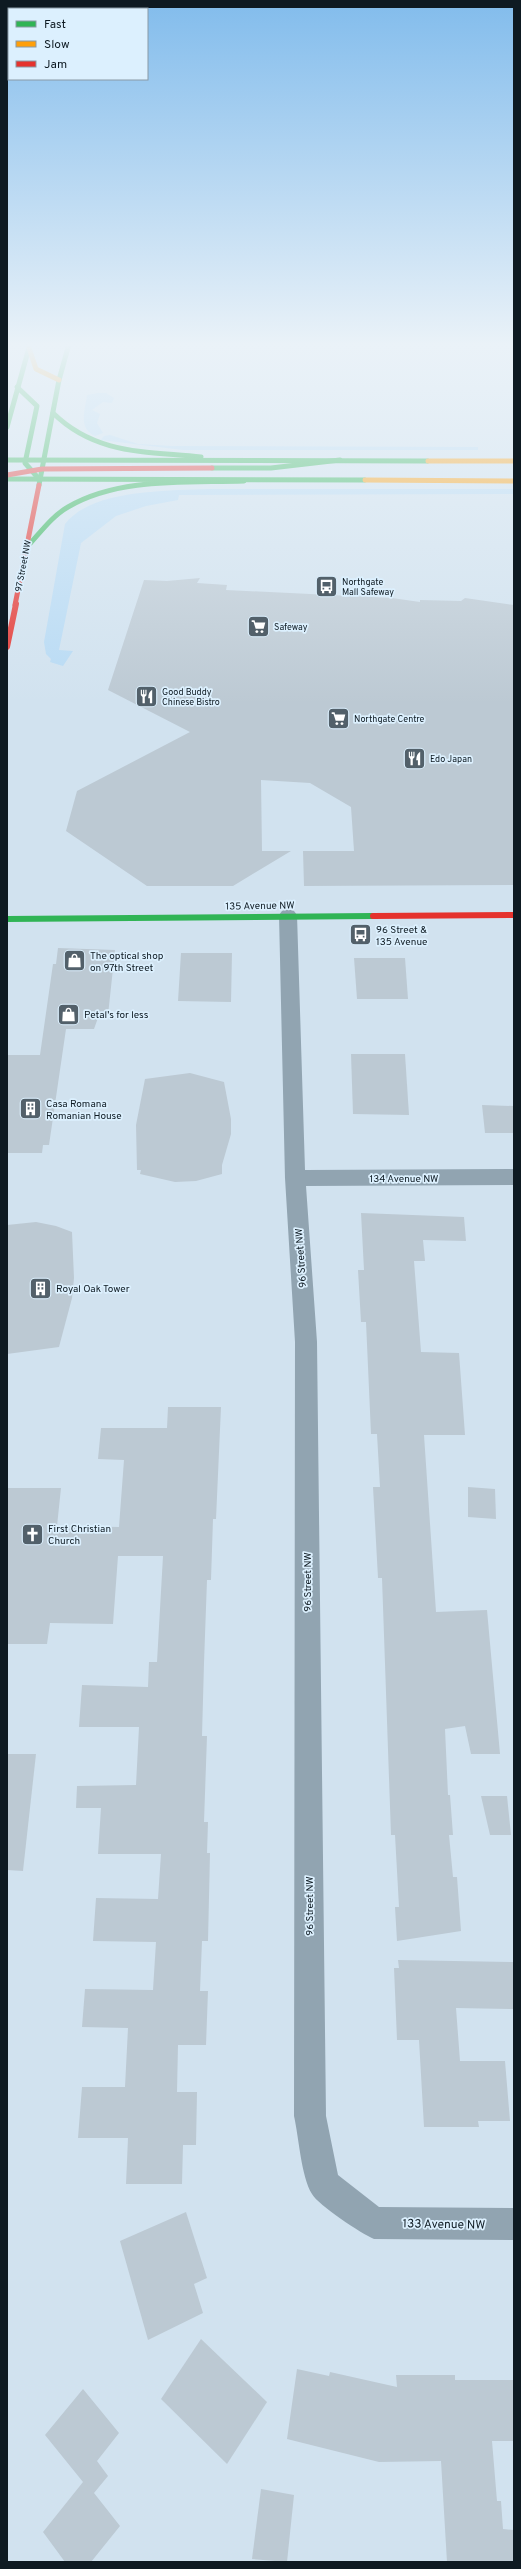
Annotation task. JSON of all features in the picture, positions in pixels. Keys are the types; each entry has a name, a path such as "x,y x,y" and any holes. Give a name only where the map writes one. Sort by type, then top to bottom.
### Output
{"main road":[{"path":"23,464 27,465 40,479"},
{"path":"43,464 271,468 306,464"},
{"name":"97 Street NW","path":"7,648 43,464"},
{"path":"7,468 47,464"},
{"path":"7,475 27,465"},
{"path":"315,480 397,469 514,468"},
{"path":"7,479 514,481"},
{"path":"27,547 55,517 73,503 91,496 169,486 247,480"},
{"name":"135 Avenue NW","path":"7,919 288,915 514,915"}],"street":[{"name":"96 Street NW","path":"288,915 295,1178 306,1342 310,2116 324,2184 374,2223"},
{"name":"134 Avenue NW","path":"295,1178 514,1177"},
{"name":"133 Avenue NW","path":"374,2223 514,2224"}],"shaded area":[{"path":"514,489 514,494 179,495 178,500 146,506 116,516 81,543 59,650 73,651 63,666 50,662 51,659 46,654 44,642 65,524 77,513 93,504 111,498 131,494 172,490"}],"building":[{"name":"Northgate Centre","path":"200,578 197,583 227,585 226,590 392,598 420,602 420,600 461,601 465,598 514,605 514,885 304,886 303,851 354,851 351,807 310,783 261,780 262,851 291,851 233,886 147,886 66,831 77,791 190,732 108,690 144,580 167,581"},
{"path":"58,948 115,950 108,1015 99,1015 94,1029 66,1029 49,1145 43,1145 42,1153 7,1153 7,1055 40,1055 53,964 56,964"},
{"path":"181,953 232,953 231,1002 178,1001"},
{"path":"354,958 405,958 408,999 357,999"},
{"path":"351,1054 405,1054 409,1115 353,1114"},
{"path":"190,1073 224,1082 231,1119 231,1134 222,1165 222,1174 196,1181 175,1182 140,1174 141,1170 137,1170 136,1125 145,1079"},
{"path":"482,1105 514,1106 514,1133 485,1133"},
{"path":"361,1213 464,1217 466,1241 423,1240 425,1261 414,1261 421,1352 459,1353 465,1435 424,1435 436,1612 487,1610 500,1754 471,1754 465,1726 445,1729 448,1795 450,1795 453,1835 449,1835 453,1877 457,1877 461,1931 397,1941 395,1907 399,1907 395,1835 391,1835 382,1578 378,1578 373,1487 380,1487 377,1434 371,1434 366,1322 361,1322 358,1270 364,1270"},
{"name":"Royal Oak Tower","path":"36,1222 56,1226 72,1232 74,1278 72,1298 59,1347 7,1354 7,1225"},
{"path":"168,1407 221,1407 216,1519 213,1519 211,1580 207,1580 202,1736 207,1736 204,1822 208,1822 207,1853 210,1853 208,1941 202,1941 200,1991 208,1991 206,2045 178,2045 177,2092 197,2092 196,2145 183,2145 182,2184 126,2184 128,2138 78,2138 82,2087 125,2087 128,2028 82,2027 85,1989 153,1990 156,1942 93,1941 96,1898 158,1899 161,1854 98,1854 101,1808 76,1808 77,1786 136,1785 139,1727 79,1727 82,1685 148,1687 149,1662 157,1662 163,1556 118,1556 113,1624 50,1623 47,1644 7,1644 7,1488 61,1488 57,1526 119,1527 124,1460 98,1459 101,1428 167,1428"},
{"path":"468,1487 495,1489 496,1519 468,1517"},
{"path":"7,1754 36,1754 23,1871 7,1870"},
{"path":"481,1796 507,1796 511,1835 490,1835"},
{"path":"398,1960 514,1962 514,2009 456,2008 460,2061 505,2061 510,2121 478,2121 479,2127 424,2127 419,2040 397,2040 394,1968 399,1968"},
{"path":"186,2212 207,2278 194,2284 203,2313 148,2340 120,2241"},
{"path":"201,2339 267,2402 227,2464 161,2399"},
{"path":"297,2369 329,2376 330,2372 397,2387 396,2375 455,2375 455,2380 514,2380 514,2441 492,2441 497,2501 501,2501 503,2529 514,2530 514,2562 447,2562 441,2461 379,2462 287,2439"},
{"path":"83,2389 119,2433 97,2461 108,2476 94,2493 120,2526 91,2562 65,2562 43,2532 83,2482 45,2435"},
{"path":"261,2489 294,2495 287,2562 252,2559"}],"traffic: fast":[{"path":"26,464 39,479"},
{"path":"39,485 43,464"},
{"path":"212,468 271,468 306,464"},
{"path":"7,479 365,480"},
{"path":"27,547 57,516 68,507 86,498 106,492 153,485 244,481"},
{"path":"7,919 373,916"}],"traffic: slow":[{"path":"365,480 514,481"}],"traffic: jam":[{"path":"7,475 42,469 212,468"},
{"path":"7,647 39,485"},
{"path":"373,916 514,915"}],"place":[{"name":"Northgate Mall Safeway","path":"327,587"},
{"name":"Safeway","path":"259,627"},
{"name":"Good Buddy Chinese Bistro","path":"147,697"},
{"name":"Northgate Centre","path":"339,719"},
{"name":"Edo Japan","path":"414,759"},
{"name":"96 Street & 135 Avenue","path":"360,935"},
{"name":"The optical shop on 97th Street","path":"75,961"},
{"name":"Petal's for less","path":"69,1014"},
{"name":"Casa Romana Romanian House","path":"31,1109"},
{"name":"Royal Oak Tower","path":"40,1288"},
{"name":"First Christian Church","path":"32,1534"}]}
